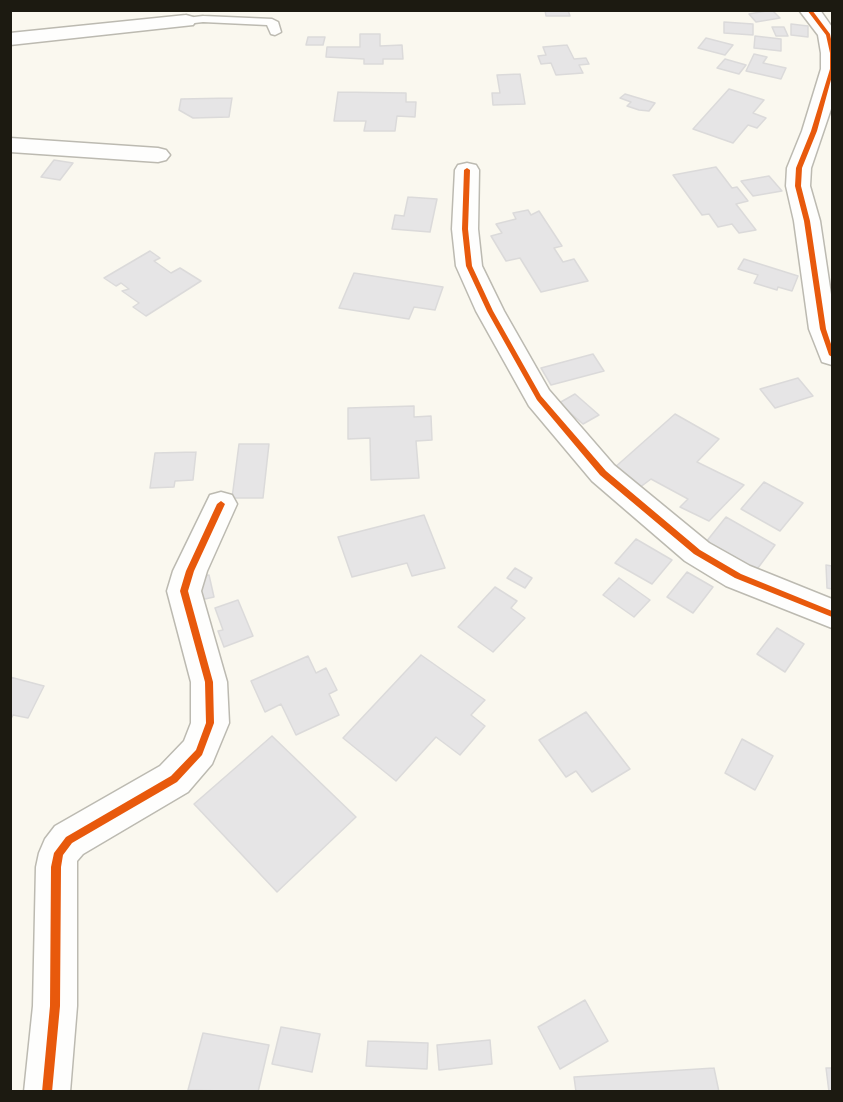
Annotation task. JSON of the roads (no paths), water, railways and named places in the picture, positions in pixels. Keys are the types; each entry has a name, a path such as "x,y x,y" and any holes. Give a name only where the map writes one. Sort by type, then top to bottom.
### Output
{"street":[{"path":"809,10 828,35 832,53 832,69 823,134 799,168 798,186 807,221 823,329 832,355"},
{"path":"10,39 190,16"},
{"path":"10,145 158,155"},
{"path":"467,170 465,230 470,266 490,311 539,398 603,473 697,552 738,576 832,614"},
{"path":"47,1092 55,1006 56,867 59,853 69,840 174,779 199,752 210,723 209,682 184,591 190,571 221,504"}],"lane":[{"path":"190,16 203,19 272,22 275,32"}]}
